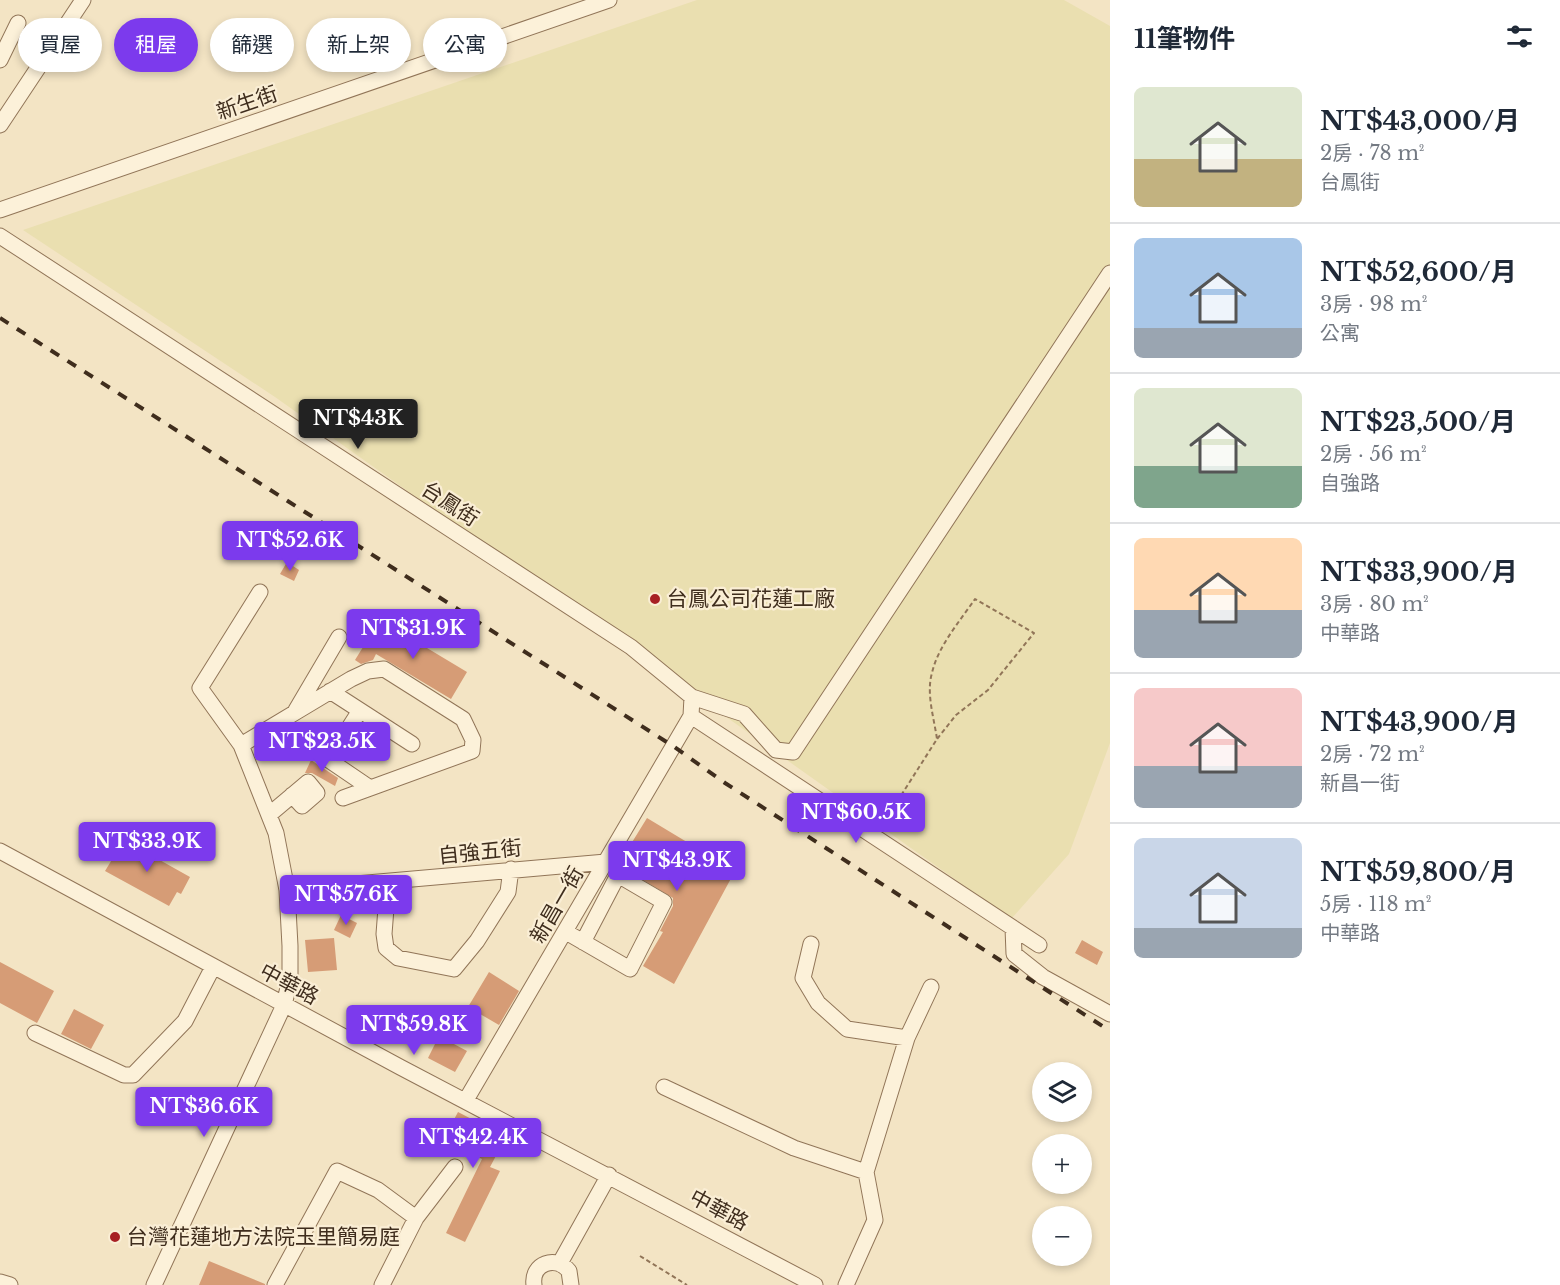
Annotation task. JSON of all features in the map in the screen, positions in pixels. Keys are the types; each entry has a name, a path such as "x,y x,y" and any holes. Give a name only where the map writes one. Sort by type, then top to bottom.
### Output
{"street":[{"path":"0,125 83,0"},
{"name":"新生街","path":"0,210 609,0"},
{"path":"0,60 18,23"},
{"name":"台鳳街","path":"0,236 631,647 692,697"},
{"path":"692,697 744,714 776,750 793,752 1110,273"},
{"path":"154,1285 284,1005 290,980 287,890 270,814 241,746 200,688 260,592"},
{"path":"295,713 339,637"},
{"path":"241,746 330,691 368,671 384,669 463,719 473,740 472,751 343,798"},
{"path":"330,691 359,712 412,744"},
{"name":"新昌一街","path":"466,1100 691,716 692,697"},
{"path":"329,759 359,712"},
{"path":"691,716 1040,945"},
{"path":"276,723 370,788"},
{"path":"270,814 292,795"},
{"name":"中華路","path":"0,851 284,1005 609,1175 791,1279 815,1285"},
{"name":"自強五街","path":"287,890 606,862"},
{"path":"388,882 386,948 398,958 454,969 477,941 508,892 511,869"},
{"path":"566,932 583,942 630,969 664,902 618,875 583,942"},
{"path":"1013,928 1014,954 1043,976 1110,1014"},
{"path":"811,944 803,978 818,1003 847,1029 907,1038"},
{"path":"35,1033 124,1075 132,1075 185,1021 213,967"},
{"path":"846,1285 875,1220 866,1172 907,1038 931,987"},
{"path":"664,1087 794,1148 866,1172"},
{"path":"382,1285 416,1218 454,1167"},
{"path":"275,1285 291,1250 337,1171 378,1190 416,1218"},
{"path":"560,1263 609,1175"},
{"path":"534,1285 534,1276 543,1264 560,1263 569,1271 571,1285"},
{"path":"0,1282 10,1285"}],"path":[{"path":"875,837 937,739 956,715 988,690 1034,633 975,599 950,634 932,672 930,697 937,739"},
{"path":"640,1256 687,1285"}],"shaded area":[{"path":"697,0 1064,0 1110,26 1110,743 1069,854 1011,919 275,397 23,230 486,72 507,72 507,65"}],"building":[{"path":"287,562 299,570 294,581 280,574"},
{"path":"376,626 388,633 392,627 467,672 451,699 376,654 373,660 361,664 355,660"},
{"path":"311,760 338,778 335,786 312,773 305,773"},
{"path":"647,818 735,871 674,984 643,966 663,932 660,931 673,906 673,898 618,865"},
{"path":"124,840 190,877 181,894 177,892 169,906 105,871"},
{"path":"341,915 357,923 350,938 334,930"},
{"path":"334,938 337,970 308,972 305,940"},
{"path":"1082,940 1103,952 1097,965 1075,953"},
{"path":"0,962 54,991 37,1023 0,1003"},
{"path":"489,972 519,991 499,1025 468,1007"},
{"path":"74,1009 104,1025 91,1049 61,1034"},
{"path":"439,1036 467,1051 455,1072 428,1058"},
{"path":"458,1112 506,1137 490,1167 500,1171 465,1242 446,1233 482,1159 461,1148 457,1156 440,1146"},
{"path":"209,1261 265,1284 265,1285 199,1285"}],"railway":[{"path":"0,318 673,746 725,783 1110,1031"}],"place":[{"name":"台鳳公司花蓮工廠","path":"655,599"},
{"name":"台灣花蓮地方法院玉里簡易庭","path":"115,1237"}]}
